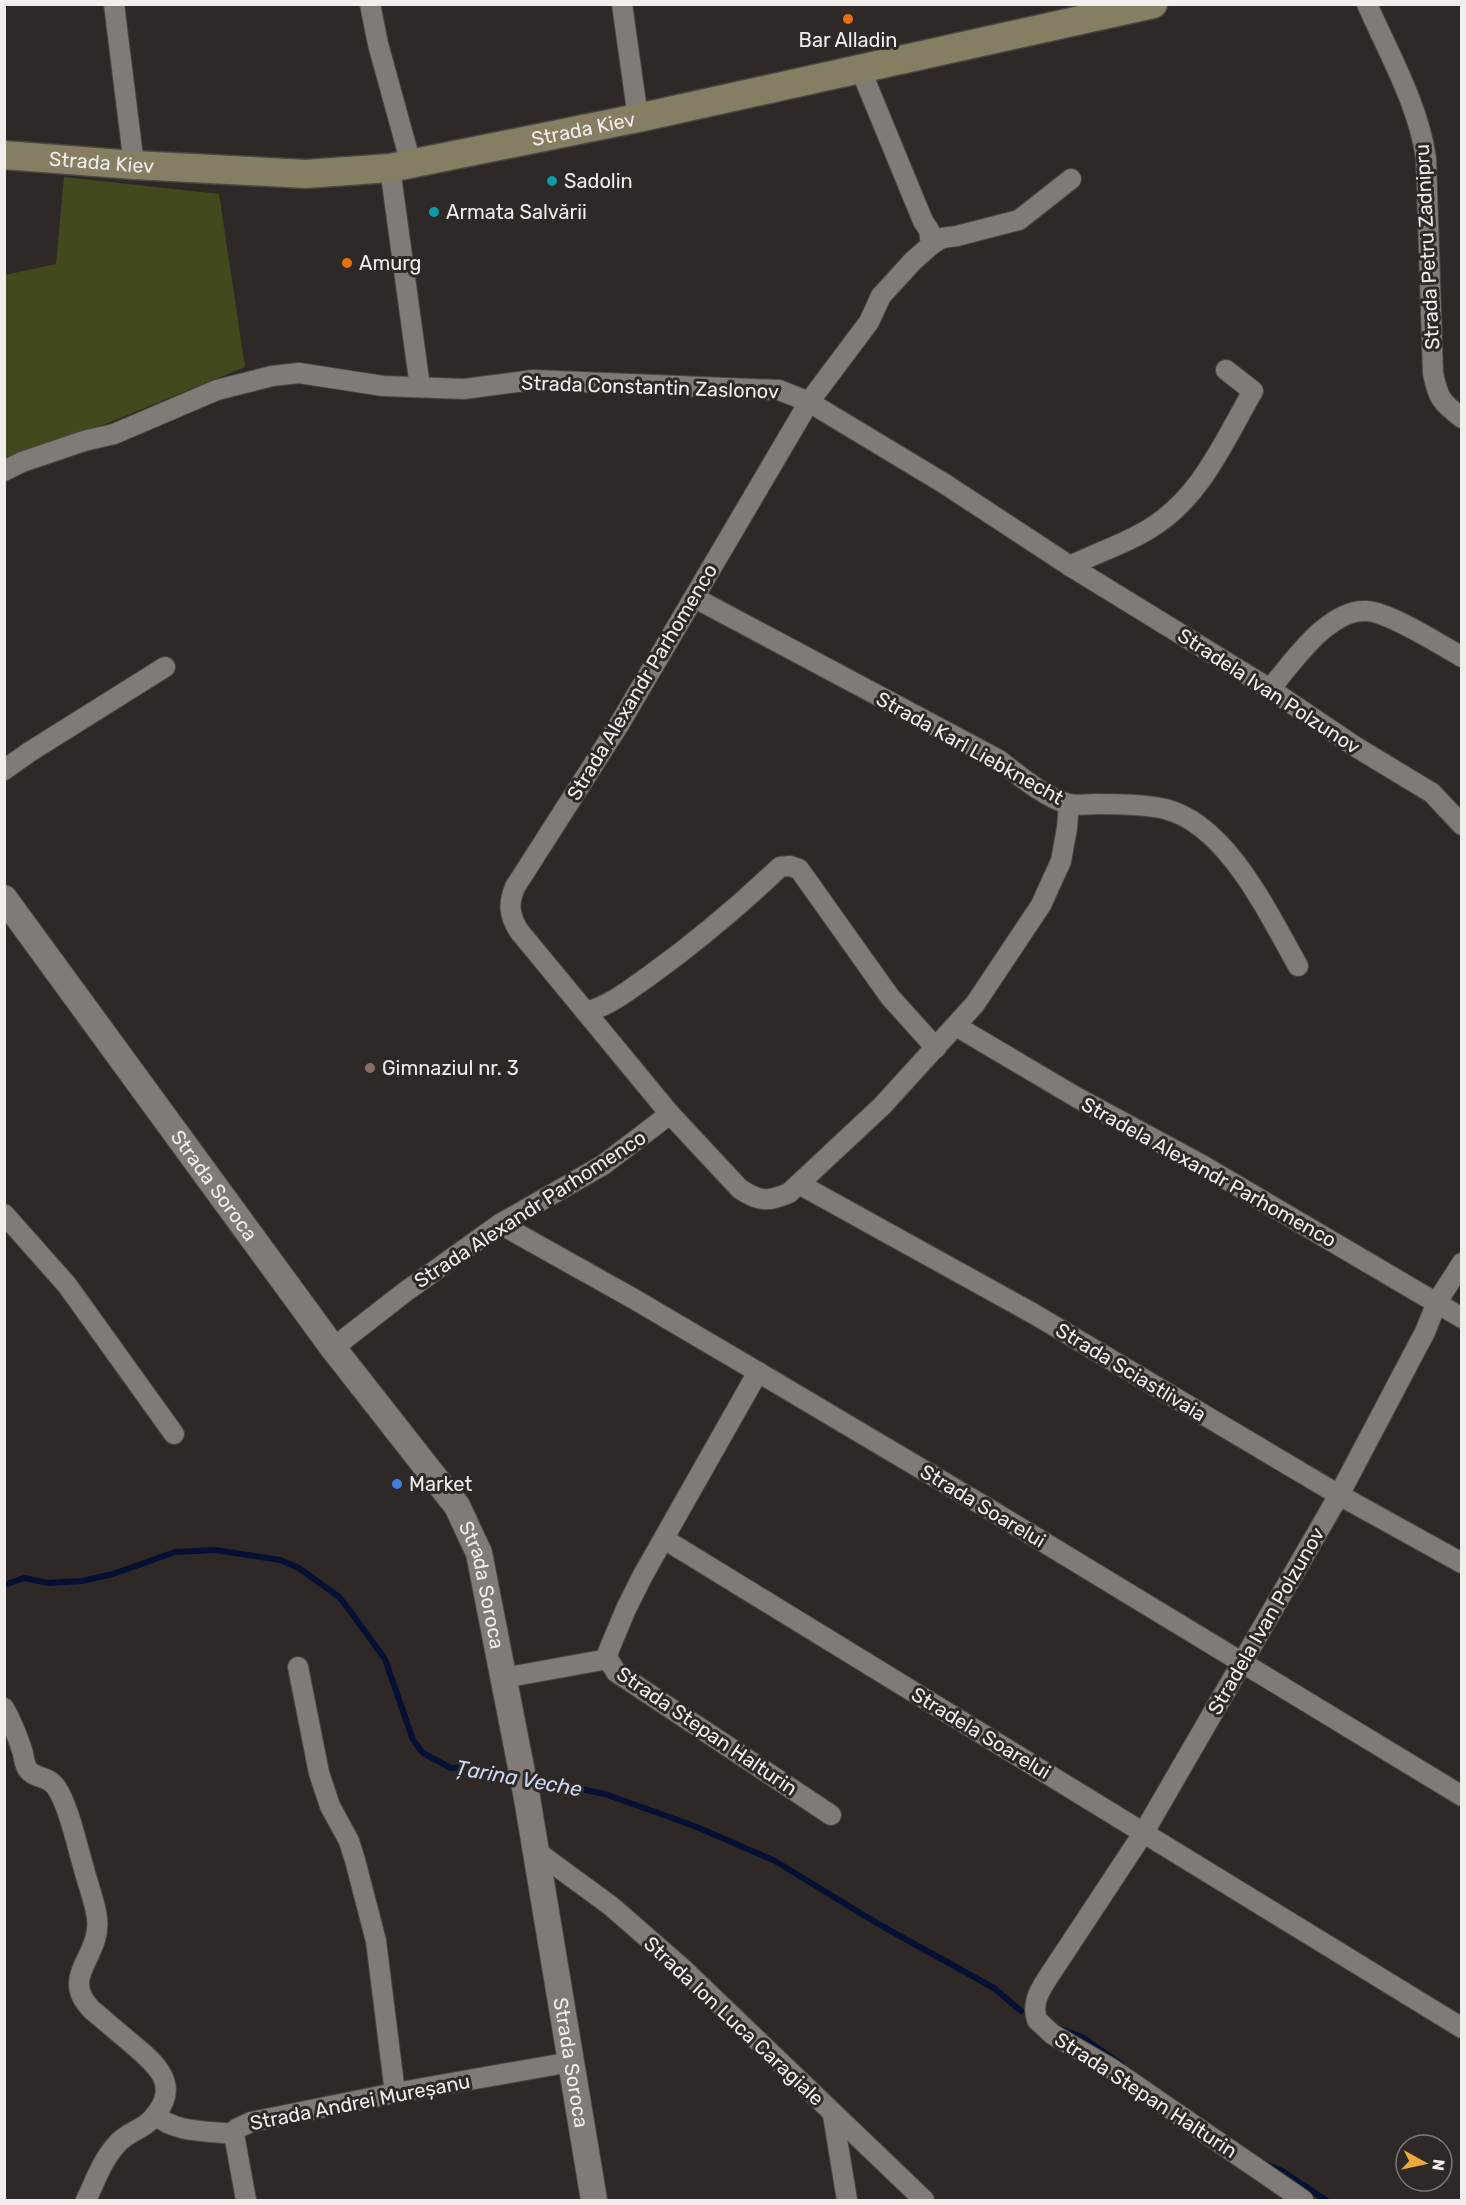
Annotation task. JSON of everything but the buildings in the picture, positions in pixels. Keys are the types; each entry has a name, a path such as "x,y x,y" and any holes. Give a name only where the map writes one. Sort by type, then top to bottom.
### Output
{"main road":[{"name":"Strada Kiev","path":"4,155 134,165 306,174 400,166 638,118 1153,4"}],"street":[{"path":"114,4 134,165"},
{"path":"370,4 400,166 420,387"},
{"path":"622,4 638,118"},
{"name":"Strada Petru Zadnipru","path":"1368,4 1412,103 1424,140 1432,373 1437,394 1461,418"},
{"path":"860,68 923,221 929,230 931,245"},
{"name":"Strada Alexandr Parhomenco","path":"1069,804 1068,828 1061,861 1041,905 975,1004 882,1106 789,1193 776,1199 762,1200 740,1189 670,1114 519,931 509,910 510,898 515,887 620,723 773,461 809,402 869,322 881,296 913,261 942,238 1019,220 1071,179"},
{"path":"1070,566 1148,530 1173,513 1200,484 1253,391 1226,370"},
{"name":"Strada Constantin Zaslonov","path":"4,471 22,462 84,441 114,435 217,390 272,376 298,373 383,386 464,388 533,380 771,389 787,392 809,402"},
{"name":"Stradela Ivan Polzunov","path":"809,402 945,484 1070,566 1270,689 1356,747 1432,793 1461,825"},
{"name":"Strada Karl Liebknecht","path":"695,598 999,760 1032,785 1069,804 1166,809 1198,824 1225,850 1249,882 1298,966"},
{"path":"1270,689 1322,631 1338,619 1356,612 1378,613 1433,640 1461,657"},
{"path":"4,770 165,667"},
{"path":"586,1012 603,1007 616,999 675,957 780,867 790,866 799,869 890,997 936,1048"},
{"name":"Strada Soroca","path":"4,898 333,1348 458,1506 479,1553 519,1754 594,2200"},
{"name":"Stradela Alexandr Parhomenco","path":"956,1026 1076,1097 1202,1165 1461,1318"},
{"name":"Strada Alexandr Parhomenco","path":"333,1348 405,1292 500,1224 603,1165 670,1114"},
{"name":"Strada Sciastlivaia","path":"799,1184 1034,1314 1339,1495 1461,1563"},
{"path":"4,1214 67,1285 174,1434"},
{"name":"Strada Soarelui","path":"500,1224 758,1371 1461,1796"},
{"name":"Stradela Ivan Polzunov","path":"1053,1969 1144,1832 1242,1663 1339,1495 1425,1332 1437,1302 1461,1263"},
{"path":"664,1539 758,1371"},
{"name":"Strada Stepan Halturin","path":"664,1539 626,1609 608,1652 608,1659 616,1672 831,1815"},
{"name":"Stradela Soarelui","path":"664,1539 1461,2028"},
{"path":"503,1677 608,1659"},
{"path":"298,1667 325,1794 352,1851 375,1941 395,2093"},
{"path":"4,1708 14,1727 28,1771 53,1782 58,1790 98,1918 96,1940 81,1971 78,1982 79,1991 88,2006 157,2067 165,2081 167,2092 165,2101 156,2115 144,2127 126,2135 111,2150 86,2200"},
{"name":"Strada Ion Luca Caragiale","path":"536,1851 611,1906 682,1968 924,2200"},
{"name":"Strada Stepan Halturin","path":"1053,1969 1034,2005 1037,2020 1044,2028 1112,2069 1303,2200"},
{"name":"Strada Andrei Mureșanu","path":"156,2115 162,2121 182,2127 234,2134 236,2128 251,2122 395,2093 571,2062"},
{"path":"833,2115 847,2200"},
{"path":"234,2134 246,2200"}],"green space":[{"path":"64,177 219,194 245,367 5,465 5,275 56,264"}],"waterway":[{"name":"Țarina Veche","path":"4,1585 24,1578 48,1583 82,1581 113,1574 175,1552 215,1550 280,1560 299,1568 339,1597 350,1611 385,1659 413,1740 423,1753 451,1768 469,1767 517,1777"},
{"name":"Țarina Veche","path":"530,1779 605,1794 697,1827 775,1861 880,1925 994,1988 1021,2011"},
{"path":"1063,2030 1082,2037 1121,2064"},
{"path":"1265,2164 1282,2171 1326,2200"}],"place":[{"name":"Bar Alladin","path":"848,19"},
{"name":"Sadolin","path":"552,181"},
{"name":"Armata Salvării","path":"434,212"},
{"name":"Amurg","path":"347,263"},
{"name":"Gimnaziul nr. 3","path":"370,1068"},
{"name":"Market","path":"397,1484"}]}
